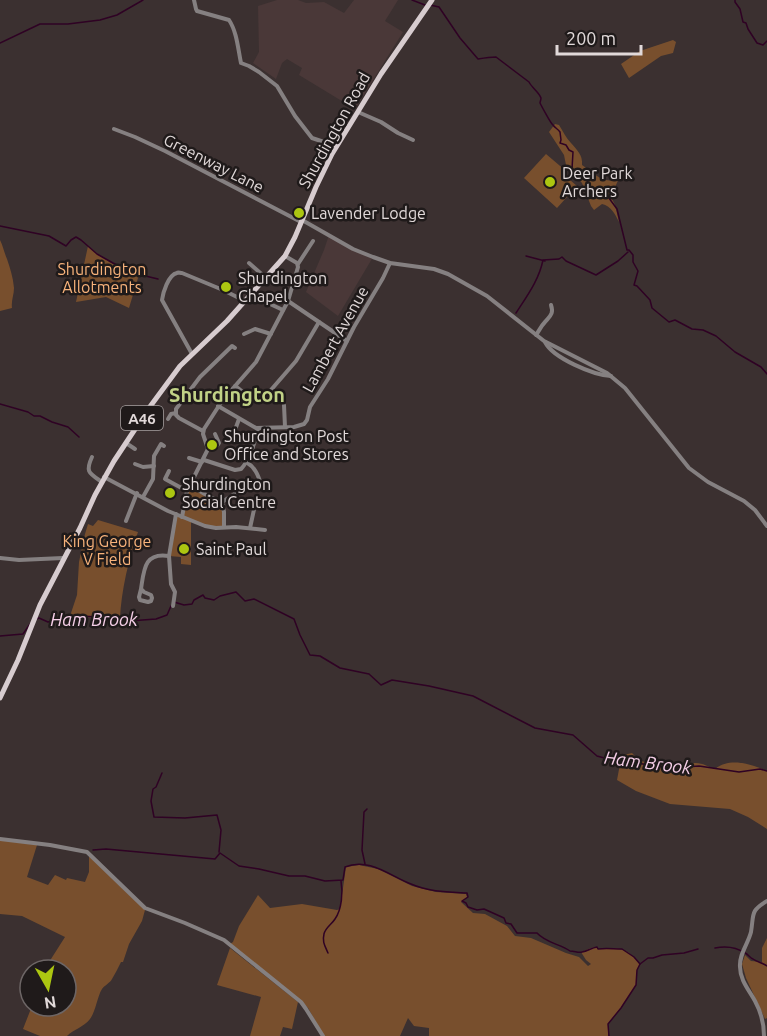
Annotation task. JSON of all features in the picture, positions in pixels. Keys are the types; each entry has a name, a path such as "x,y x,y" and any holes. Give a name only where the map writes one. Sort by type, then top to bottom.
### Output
{"main road":[{"name":"Shurdington Road","path":"0,698 40,605 103,479 171,378 192,354 227,321 285,256 337,147 381,74 432,0"}],"street":[{"path":"194,0 197,10 229,20 236,36 241,63 259,72 277,86 307,133 312,138 337,147"},
{"path":"358,112 413,140"},
{"name":"Greenway Lane","path":"114,129 135,136 165,151 353,249 390,263 434,269 448,274 487,296 544,341"},
{"path":"204,434 219,406 255,365 288,301 298,269 297,265 313,241"},
{"path":"285,256 297,265"},
{"path":"249,263 266,278"},
{"name":"Lambert Avenue","path":"285,427 302,425 307,420 310,407 328,380 390,263"},
{"path":"192,354 162,300 173,275 182,273 245,301"},
{"path":"288,301 347,341"},
{"path":"270,304 283,310"},
{"path":"536,335 552,315 551,305"},
{"path":"235,386 253,398 261,399 266,396 296,361 319,322"},
{"path":"244,334 255,329 271,334"},
{"path":"544,341 547,347 566,360 604,376 610,376"},
{"path":"544,341 584,360 625,388 689,468 708,482 744,501 755,510 767,526"},
{"path":"176,413 193,385 232,346"},
{"path":"219,406 258,429 285,427 284,405"},
{"path":"168,419 171,414 176,413"},
{"path":"176,413 180,419 204,434 208,449 187,491 182,517"},
{"path":"231,441 240,419"},
{"path":"189,458 237,470 242,468 258,429"},
{"path":"208,449 219,443 215,434"},
{"path":"126,443 135,449"},
{"path":"143,497 153,479 154,456 160,444"},
{"path":"93,457 88,465 92,475 137,494 182,517 216,528 236,527 265,530"},
{"path":"246,462 256,471 262,484"},
{"path":"135,464 143,467 154,466"},
{"path":"169,471 165,479 187,491"},
{"path":"190,485 222,502"},
{"path":"222,502 241,490"},
{"path":"126,521 137,494"},
{"path":"222,502 224,527"},
{"path":"250,528 255,505"},
{"path":"173,606 175,592 171,584 169,556 176,514"},
{"path":"141,589 148,562 158,555 169,556"},
{"path":"0,558 19,560 63,558"},
{"path":"0,839 87,852 145,908 185,922 224,940 301,1002 323,1036"},
{"path":"764,1036 761,1013 743,981 740,969 754,912 767,901"}],"shaded area":[{"path":"277,0 324,2 344,13 354,0 398,0 385,21 403,32 355,109 299,75 302,68 287,59 282,63 276,79 253,63 259,52 258,6"},
{"path":"329,235 373,257 338,316 306,292"}],"green space":[{"path":"673,40 676,42 673,53 661,56 629,78 621,64 640,51"},
{"path":"555,124 559,125 579,153 582,165 604,180 619,178 611,197 619,222 608,207 602,204 594,210 591,206 582,183 566,165 564,155 549,132"},
{"name":"Deer Park Archers","path":"546,154 566,171 563,174 577,186 557,208 524,178"},
{"path":"0,240 14,288 12,308 0,311"},
{"name":"Shurdington Allotments","path":"88,246 113,264 127,271 141,274 129,308 106,297 76,302"},
{"path":"193,489 223,505 224,527 216,528 191,521 191,565 181,564 181,557 169,556 176,514 182,517 187,491"},
{"name":"King George V Field","path":"98,520 138,532 126,575 119,621 70,616 77,595 79,562 85,534 88,524 93,526"},
{"path":"632,753 638,759 654,764 699,763 715,769 727,763 741,763 767,771 767,829 730,809 670,804 636,791 617,780 619,756"},
{"path":"0,840 37,845 27,877 48,885 55,875 66,880 67,878 85,882 89,872 89,856 145,910 123,962 102,989 92,1016 85,1024 67,1036 40,1036 23,1029 27,1018 78,1018 78,958 52,958 65,937 22,916 0,914"},
{"path":"359,865 378,869 412,886 436,892 466,894 467,897 461,902 473,913 485,914 507,926 515,936 531,938 579,957 588,966 591,964 581,952 591,948 622,950 634,957 640,964 637,970 636,985 608,1024 608,1036 429,1036 429,1028 414,1026 408,1018 400,1036 324,1036 308,1008 300,1000 230,944 258,895 270,908 302,904 340,909 346,867"},
{"path":"767,938 767,1018 765,1019 742,964 745,955 751,961 762,962 762,948"},
{"path":"230,948 298,1002 292,1029 283,1027 280,1036 250,1036 261,997 217,985"}],"waterway":[{"path":"0,43 40,24 68,24 100,20 117,15 143,0"},
{"path":"412,0 425,5"},
{"path":"735,0 743,22 746,23 757,43 763,45 767,41"},
{"path":"430,5 439,7 460,38 478,59 496,57 529,82 539,94 540,103 546,114 560,132 560,143 573,152 572,169 588,178 590,193 595,190 606,194 617,209 627,250 633,255 633,262 638,271 634,285 650,300 652,308 669,322 675,320 692,329 703,330 716,336 735,352 761,367 767,374"},
{"path":"0,226 49,236 66,246 76,237 97,254 113,263 133,273 158,279"},
{"path":"516,313 536,281 543,260 562,257 596,275 628,252"},
{"path":"526,256 545,261"},
{"path":"0,404 68,427 79,437"},
{"name":"Ham Brook","path":"174,602 184,605 192,604 194,600 203,595 205,598 214,600 236,592 245,601 254,599 294,619 310,655 320,656 340,668 369,674 381,685 392,680 473,696 535,728 573,735 597,756 671,768 699,766 739,772 760,769 767,771"},
{"name":"Ham Brook","path":"36,619 48,622 81,616 116,622 156,619 167,615 171,606"},
{"name":"Ham Brook","path":"0,636 23,634 30,624"},
{"path":"162,773 153,789 151,801 154,817 185,818 217,815 221,830 219,852"},
{"path":"365,864 362,850 364,812 367,809"},
{"path":"93,850 106,849 215,859 220,853 239,866 325,881 343,880 345,867 362,864 425,889 467,893 468,897 462,901 468,907 477,910 484,909 504,918 517,933 537,933 570,951 581,952 597,947 598,949 622,949 640,964"},
{"path":"328,953 323,937 341,905 341,881"},
{"path":"715,948 738,949 767,966"},
{"path":"609,1036 608,1024 636,985 637,970 640,964 648,958 698,949"}],"place":[{"name":"Deer Park Archers","path":"550,182"},
{"name":"Lavender Lodge","path":"299,213"},
{"name":"Shurdington Chapel","path":"226,287"},
{"name":"Shurdington Post Office and Stores","path":"212,445"},
{"name":"Shurdington Social Centre","path":"170,493"},
{"name":"Saint Paul","path":"184,549"}],"district":[{"name":"Shurdington","path":"227,394"}]}
